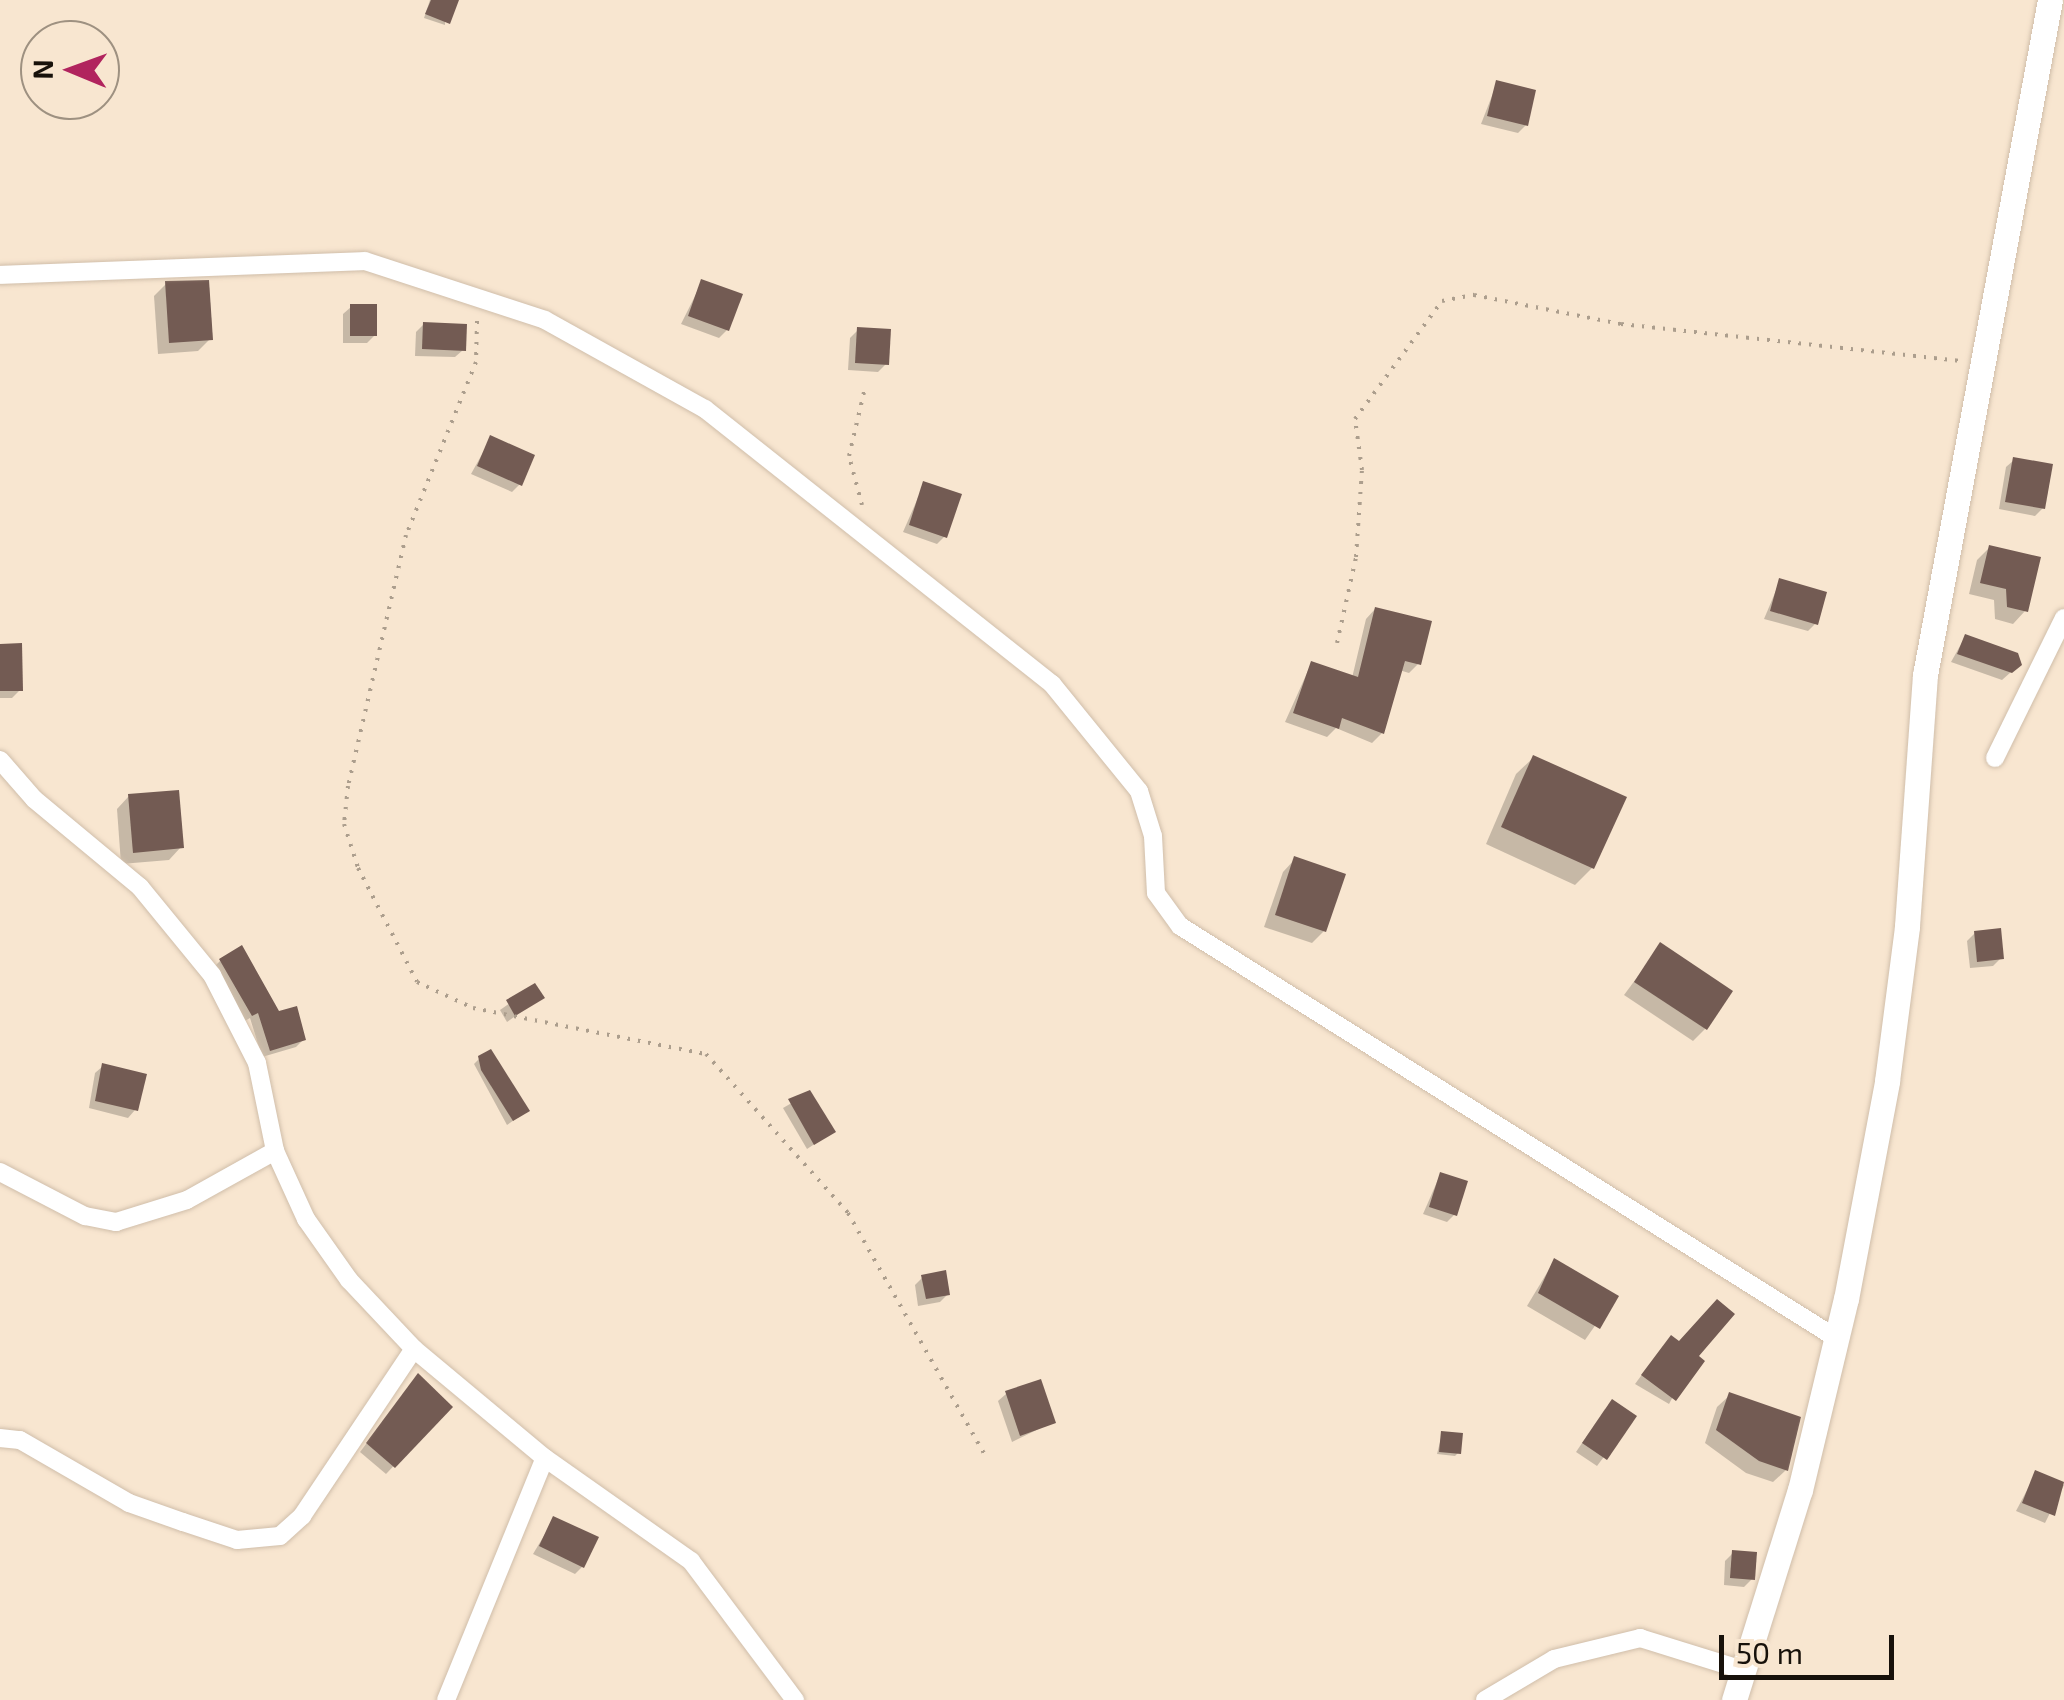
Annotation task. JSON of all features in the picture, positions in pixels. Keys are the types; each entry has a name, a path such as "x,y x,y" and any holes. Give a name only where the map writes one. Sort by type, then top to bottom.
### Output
{"main road":[{"path":"1734,1700 1800,1490 1836,1338 1887,1081 1907,926 1924,675 2050,0"}],"street":[{"path":"0,275 365,261 545,320 705,409 1052,684 1140,791 1154,836 1156,892 1180,926 1836,1338"},
{"path":"1995,758 2064,618"},
{"path":"0,760 34,800 140,887 212,975 258,1062 275,1151 306,1219 349,1280 414,1349 545,1458 691,1561 794,1700"},
{"path":"0,1172 84,1216 116,1222 187,1200 275,1151"},
{"path":"0,1438 20,1440 129,1503 165,1516 237,1540 280,1536 302,1516 414,1349"},
{"path":"446,1700 545,1458"},
{"path":"1485,1700 1554,1659 1640,1638 1743,1670"}],"path":[{"path":"1337,643 1356,557 1362,470 1356,418 1442,300 1474,295 1621,324 1790,337 1985,364"},
{"path":"478,301 476,362 406,535 348,786 344,824 358,868 417,982 473,1008 706,1054 848,1212 985,1455"},
{"path":"864,392 849,456 857,499 866,510"}],"building":[{"path":"431,0 459,0 450,24 425,14"},
{"path":"1496,80 1536,90 1528,126 1487,116"},
{"path":"701,279 743,294 729,331 688,316"},
{"path":"209,280 213,340 169,343 165,281"},
{"path":"350,304 377,304 377,336 350,336"},
{"path":"423,322 467,324 466,351 422,349"},
{"path":"857,327 891,329 889,365 855,363"},
{"path":"490,435 535,455 522,486 477,466"},
{"path":"2013,457 2053,464 2045,509 2005,502"},
{"path":"923,481 962,494 947,538 909,525"},
{"path":"1989,545 2041,557 2028,612 2007,607 2006,589 1980,583"},
{"path":"1779,578 1827,592 1818,625 1770,611"},
{"path":"1375,607 1432,621 1421,665 1405,661 1384,734 1342,718 1339,729 1293,713 1311,661 1358,677"},
{"path":"1965,634 2018,653 2022,665 2012,673 1957,654"},
{"path":"22,643 23,691 0,691 0,644"},
{"path":"1533,755 1627,797 1594,869 1501,827"},
{"path":"179,790 184,848 133,853 128,794"},
{"path":"1294,856 1346,874 1326,932 1275,915"},
{"path":"2001,928 2004,959 1977,962 1974,931"},
{"path":"1660,942 1733,991 1707,1030 1634,982"},
{"path":"242,945 279,1011 297,1006 306,1040 270,1051 258,1013 252,1016 219,959"},
{"path":"535,983 545,998 515,1016 506,1000"},
{"path":"491,1049 530,1111 513,1121 481,1070 478,1056"},
{"path":"102,1063 147,1074 138,1111 95,1101"},
{"path":"810,1090 836,1132 814,1145 788,1099"},
{"path":"1440,1172 1468,1181 1457,1216 1429,1207"},
{"path":"1554,1258 1619,1296 1600,1329 1538,1293"},
{"path":"946,1270 950,1295 926,1299 921,1275"},
{"path":"1717,1299 1735,1314 1699,1356 1705,1361 1676,1401 1641,1375 1671,1335 1679,1341"},
{"path":"418,1373 453,1407 395,1468 366,1443"},
{"path":"1041,1379 1056,1423 1020,1436 1005,1391"},
{"path":"1729,1392 1801,1417 1788,1471 1759,1461 1716,1430"},
{"path":"1612,1399 1637,1416 1607,1460 1582,1443"},
{"path":"1441,1431 1463,1433 1461,1454 1439,1452"},
{"path":"2035,1470 2064,1482 2055,1516 2022,1503"},
{"path":"553,1516 599,1537 584,1568 539,1546"},
{"path":"1732,1550 1757,1552 1755,1580 1730,1578"}]}
